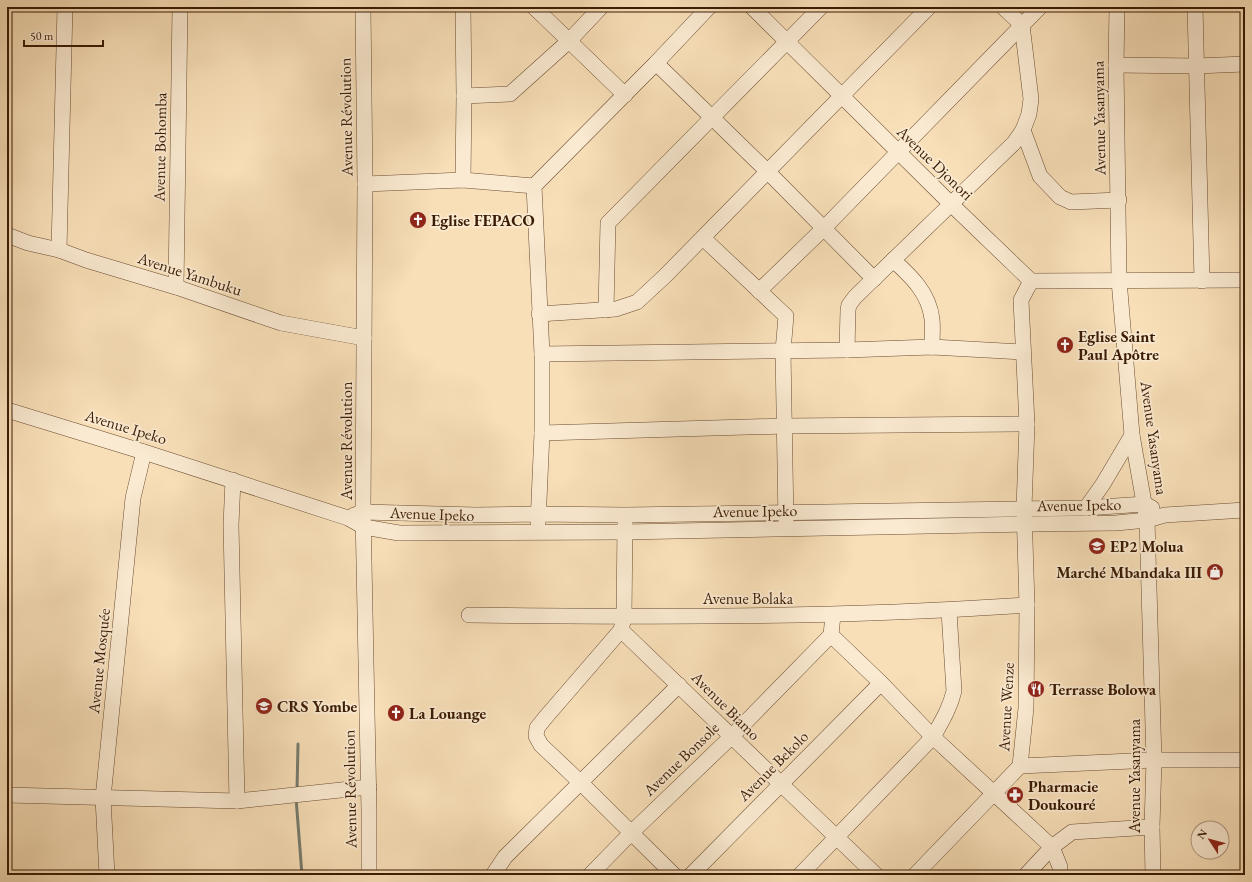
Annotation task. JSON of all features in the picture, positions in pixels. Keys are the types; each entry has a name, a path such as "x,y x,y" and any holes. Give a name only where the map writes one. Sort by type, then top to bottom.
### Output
{"street":[{"path":"59,250 65,7"},
{"name":"Avenue Bohomba","path":"176,287 180,7"},
{"name":"Avenue Révolution","path":"363,7 365,184 363,512 369,787 369,875"},
{"path":"463,7 463,180"},
{"path":"534,7 625,95"},
{"path":"464,96 510,94 569,41 601,7"},
{"path":"538,532 542,433 542,354 534,186 656,64 709,7"},
{"name":"Avenue Djonori","path":"752,7 1031,281"},
{"path":"606,310 608,223 821,7"},
{"path":"539,314 616,309 637,302 703,238 929,7"},
{"path":"847,350 848,310 855,297 1014,143 1023,130 1029,114 1031,99 1022,25 1003,7"},
{"path":"760,290 823,229 1040,7"},
{"name":"Avenue Yasanyama","path":"1117,7 1116,65 1119,280 1132,435 1147,520 1154,760 1152,827 1153,875"},
{"path":"1195,7 1202,281"},
{"path":"656,64 768,172 874,279"},
{"path":"1116,65 1196,66 1245,64"},
{"path":"1023,130 1040,176 1060,197 1071,202 1119,200"},
{"path":"365,184 463,180 534,186"},
{"name":"Avenue Yambuku","path":"7,235 28,243 59,250 86,260 176,287 281,323 364,338"},
{"path":"703,238 786,316 783,351 787,529"},
{"path":"893,260 915,280 925,296 932,318 932,347"},
{"path":"1031,281 1245,280"},
{"name":"Avenue Wenze","path":"915,875 1020,766 1026,708 1028,605 1024,508 1027,424 1021,300 1031,281"},
{"path":"542,354 847,350 932,347 1023,352"},
{"name":"Avenue Ipeko","path":"7,410 233,480 348,518 364,528 399,533 625,532 1116,523 1147,520 1165,515 1245,510"},
{"path":"542,433 785,426 1027,424"},
{"path":"1086,508 1103,484 1132,435"},
{"name":"Avenue Mosquée","path":"107,875 103,798 133,498 144,452"},
{"path":"233,480 231,526 237,801"},
{"name":"Avenue Ipeko","path":"348,518 363,512 476,515 625,515 1086,508 1145,504 1165,515"},
{"path":"475,533 476,515"},
{"path":"625,515 623,624 537,728 536,736 541,745 674,875"},
{"name":"Avenue Bolaka","path":"469,615 623,624 949,611 1028,605"},
{"path":"800,875 933,736 946,716 954,691 949,611"},
{"path":"833,615 831,635 933,736 994,794 1036,830 1052,847 1060,867 1060,875"},
{"name":"Avenue Biamo","path":"623,624 679,685 731,737 876,875"},
{"name":"Avenue Bonsole","path":"590,875 631,833 731,737 831,635"},
{"name":"Avenue Bekolo","path":"691,875 881,683"},
{"path":"493,875 505,857 679,685"},
{"path":"1020,766 1154,760 1245,760"},
{"path":"7,795 237,801 369,787"},
{"path":"1026,875 1052,847 1072,832 1152,827"}],"waterway":[{"path":"297,791 298,744"},
{"path":"296,798 302,875"}],"place":[{"name":"Eglise FEPACO","path":"418,220"},
{"name":"Eglise Saint Paul Apôtre","path":"1065,345"},
{"name":"EP2 Molua","path":"1097,546"},
{"name":"Marché Mbandaka III","path":"1215,572"},
{"name":"Terrasse Bolowa","path":"1036,689"},
{"name":"CRS Yombe","path":"264,706"},
{"name":"La Louange","path":"396,713"},
{"name":"Pharmacie Doukouré","path":"1015,795"}]}
